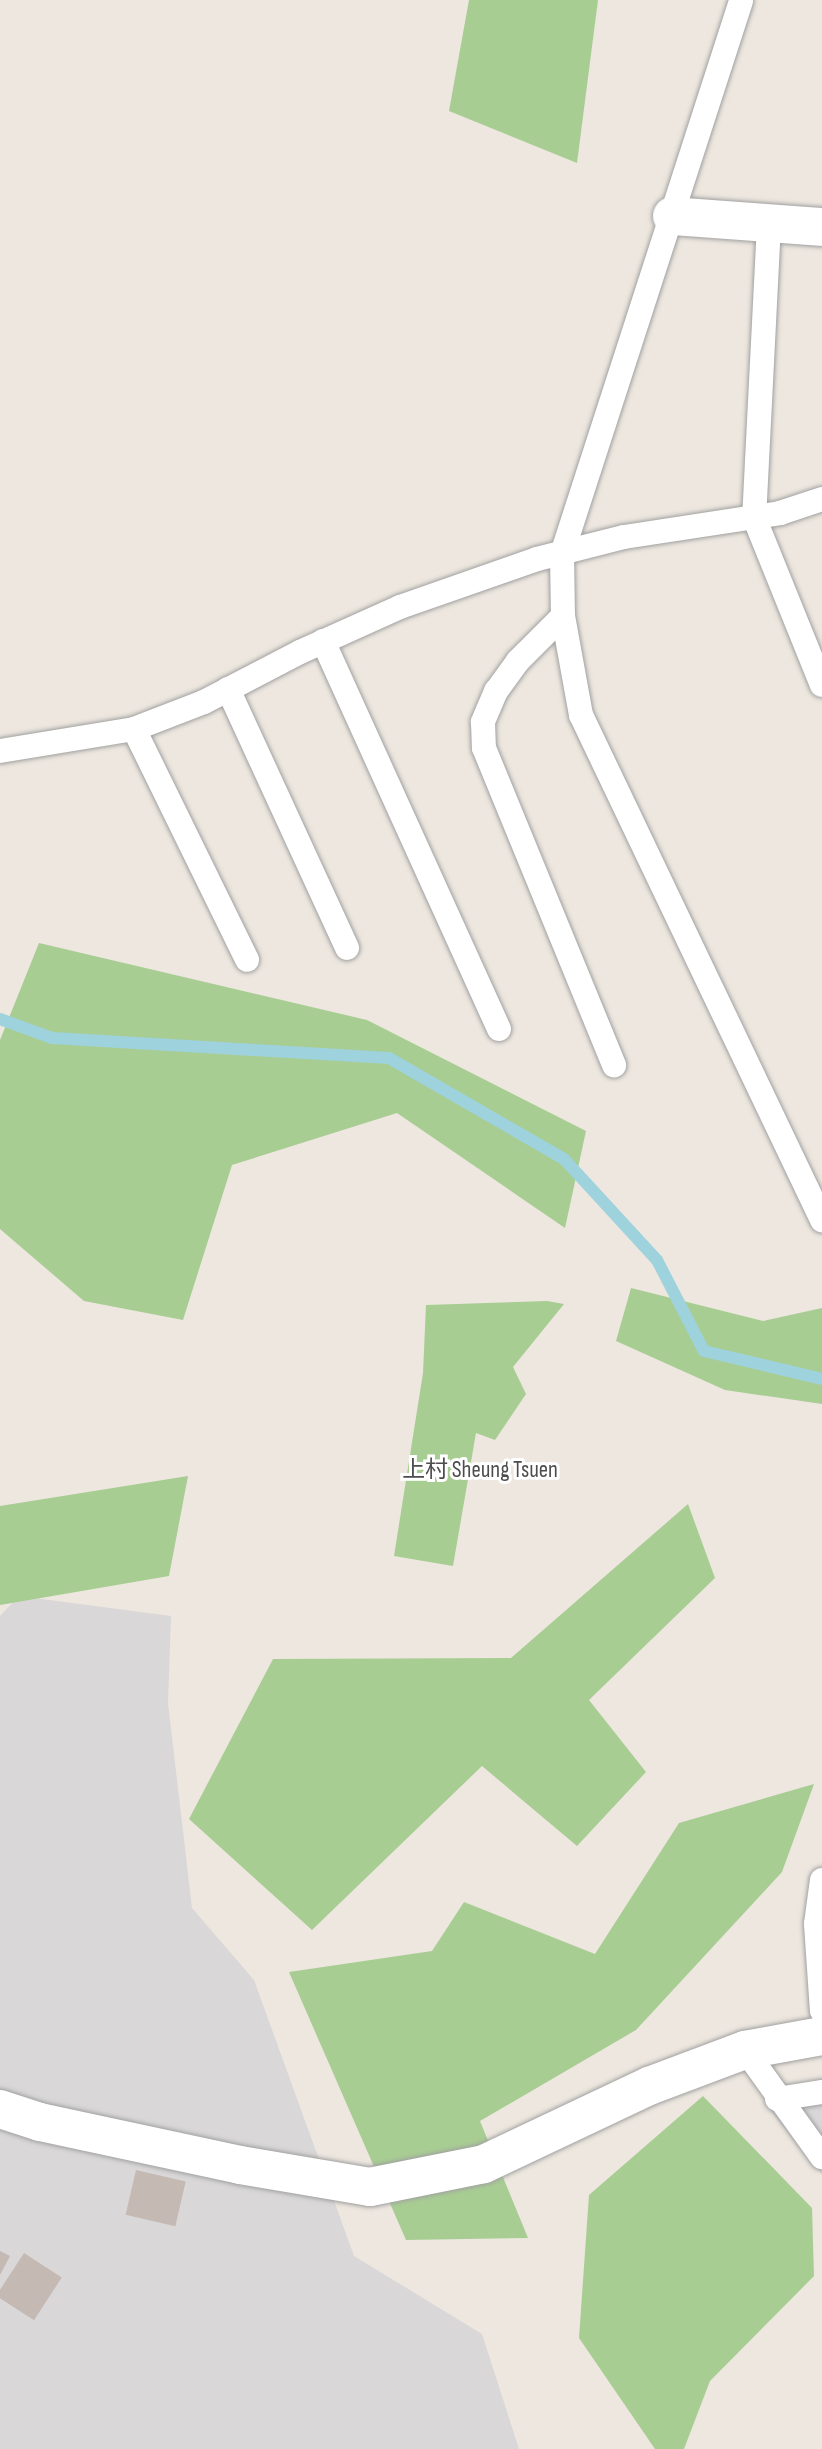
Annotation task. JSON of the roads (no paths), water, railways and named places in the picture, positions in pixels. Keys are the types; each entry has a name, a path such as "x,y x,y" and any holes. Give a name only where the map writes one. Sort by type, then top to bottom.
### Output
{"street":[{"path":"672,216 822,227"},
{"path":"0,2109 40,2122 214,2159 370,2187 484,2164 649,2086 745,2050 822,2036"}],"lane":[{"path":"741,1 562,554 563,616 581,715 822,1220"},
{"path":"769,224 754,517 822,685"},
{"path":"0,751 134,729 228,689 400,607 562,554 625,537 754,517 822,499"},
{"path":"563,616 518,661 496,691 483,722 484,748 614,1065"},
{"path":"324,641 499,1029"},
{"path":"228,689 347,948"},
{"path":"134,729 247,960"},
{"path":"822,1880 816,1924 822,2011"},
{"path":"745,2050 777,2099 822,2157"},
{"path":"777,2099 822,2092"}],"waterway":[{"path":"0,1019 52,1038 389,1058 564,1159 657,1260 704,1351 822,1379"}],"district":[{"name":"上村 Sheung Tsuen","path":"480,1470"}]}
